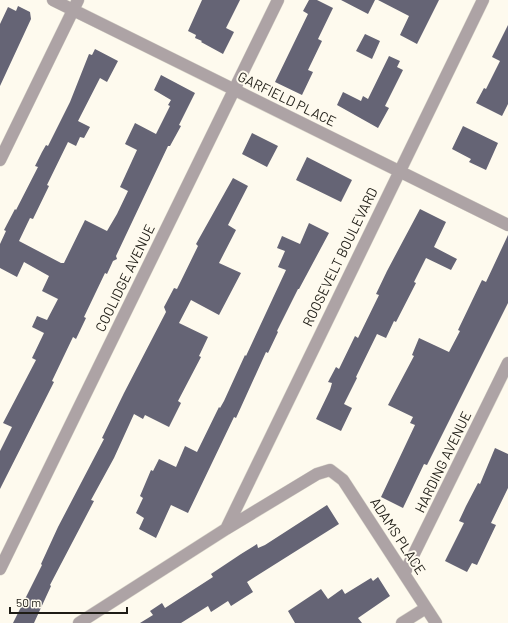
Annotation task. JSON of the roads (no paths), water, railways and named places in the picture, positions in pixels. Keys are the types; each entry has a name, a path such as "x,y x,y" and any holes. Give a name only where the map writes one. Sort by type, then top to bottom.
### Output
{"street":[{"name":"GARFIELD PLACE","path":"53,0 76,5 234,89 508,225"},
{"name":"COOLIDGE AVENUE","path":"0,569 278,0"},
{"name":"ROOSEVELT BOULEVARD","path":"226,528 483,0"},
{"path":"0,160 76,5"},
{"name":"HARDING AVENUE","path":"404,574 508,363"},
{"name":"ADAMS PLACE","path":"226,528 316,474 330,470 343,480 436,623"},
{"path":"79,623 226,528"},
{"path":"402,623 426,608"}]}
